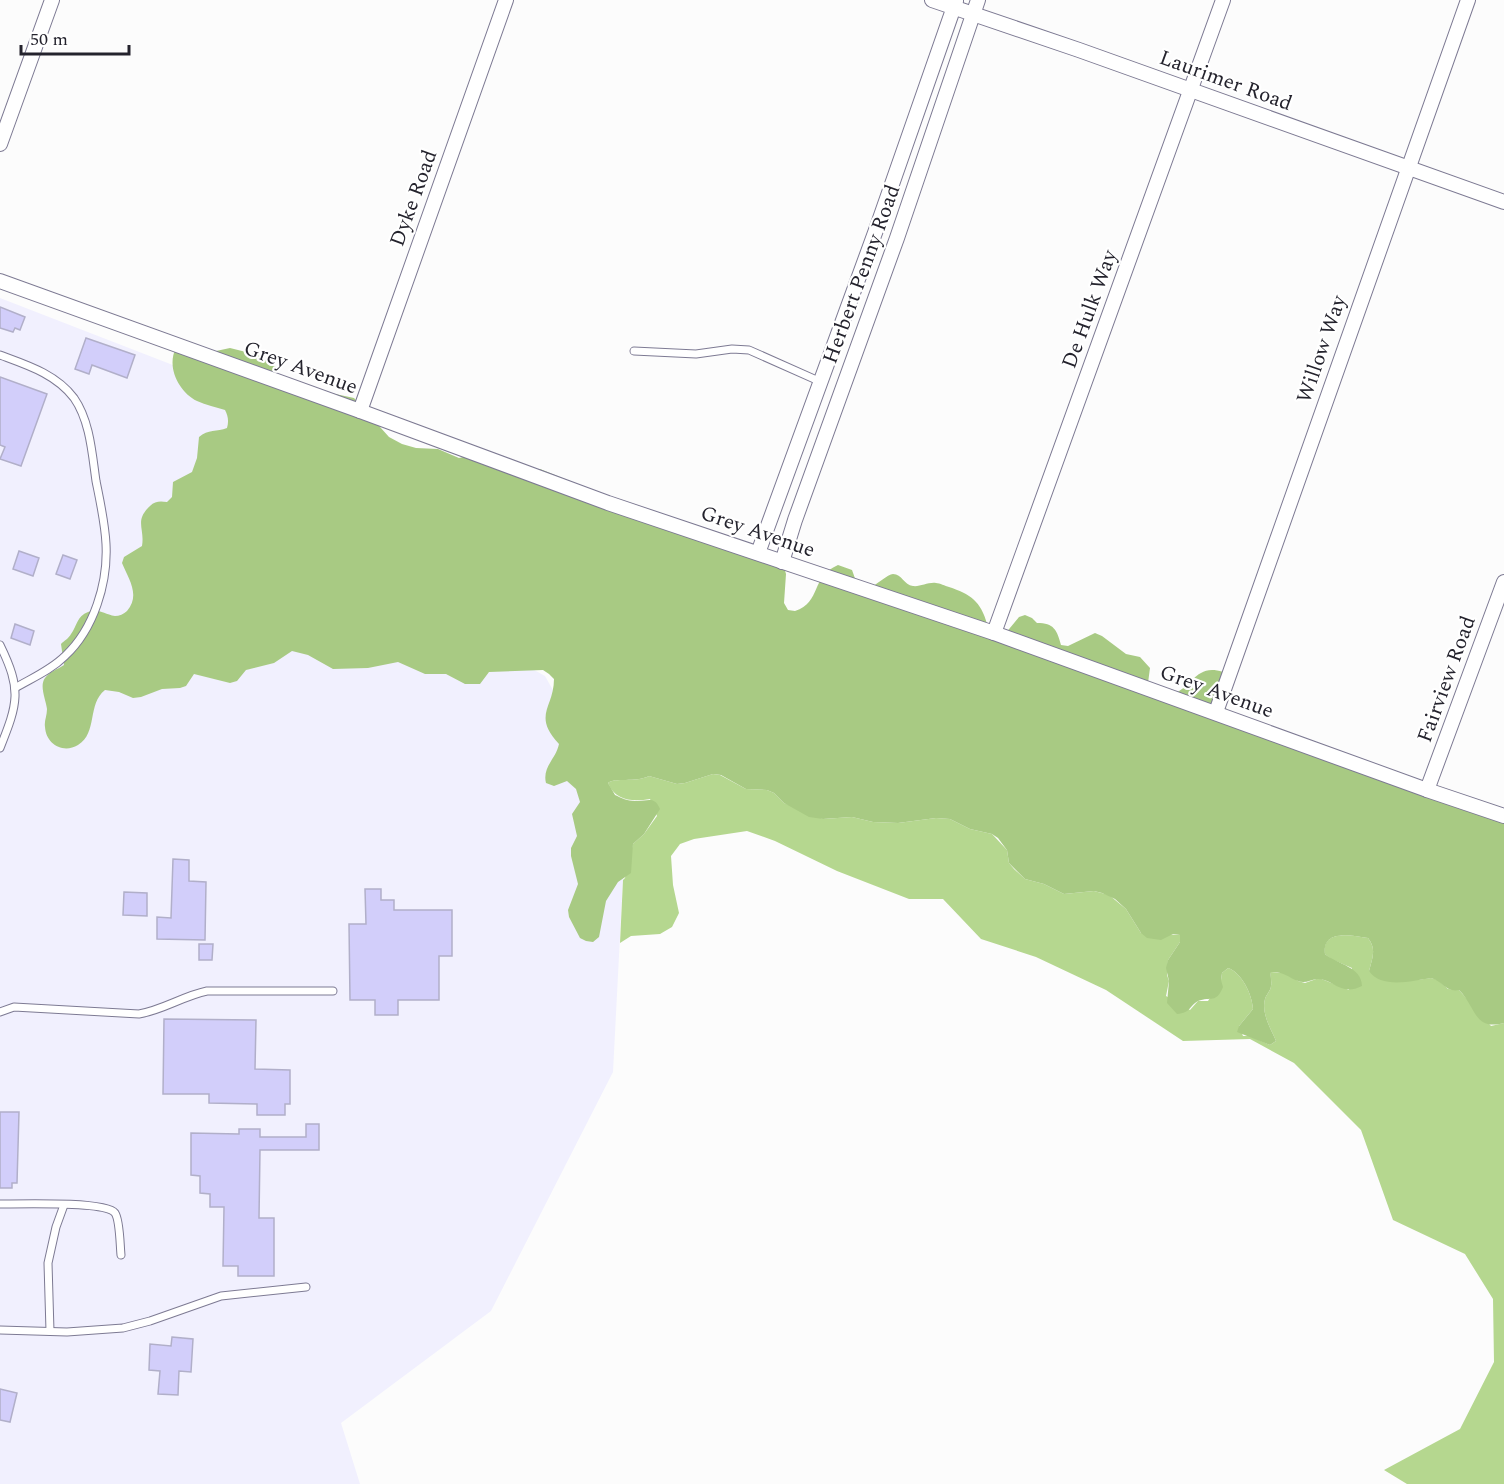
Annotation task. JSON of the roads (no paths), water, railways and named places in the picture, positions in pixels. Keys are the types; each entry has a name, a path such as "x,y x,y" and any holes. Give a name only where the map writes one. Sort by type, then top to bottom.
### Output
{"street":[{"path":"0,144 52,0"},
{"name":"Dyke Road","path":"360,411 506,0"},
{"name":"Laurimer Road","path":"932,0 955,4 973,14 1504,202"},
{"name":"Herbert Penny Road","path":"782,562 978,0"},
{"name":"De Hulk Way","path":"994,633 1223,0"},
{"name":"Willow Way","path":"1216,712 1468,0"},
{"name":"Herbert Penny Road","path":"758,553 955,4"},
{"name":"Grey Avenue","path":"0,281 608,503 994,633 1504,816"},
{"name":"Fairview Road","path":"1427,790 1504,582"}],"lane":[{"path":"634,351 696,354 732,349 749,350 821,382"},
{"path":"0,355 36,368 56,380 74,398 85,420 91,442 106,544 98,603 85,630 66,656 15,688"},
{"path":"0,645 11,668 15,688 14,713 0,748"},
{"path":"0,1012 14,1007 139,1014 207,991 333,991"},
{"path":"0,1204 96,1206 108,1209 115,1213 118,1220 121,1255"},
{"path":"50,1331 48,1263 56,1227 64,1205"},
{"path":"0,1330 50,1331 123,1328 221,1296 306,1287"}]}
